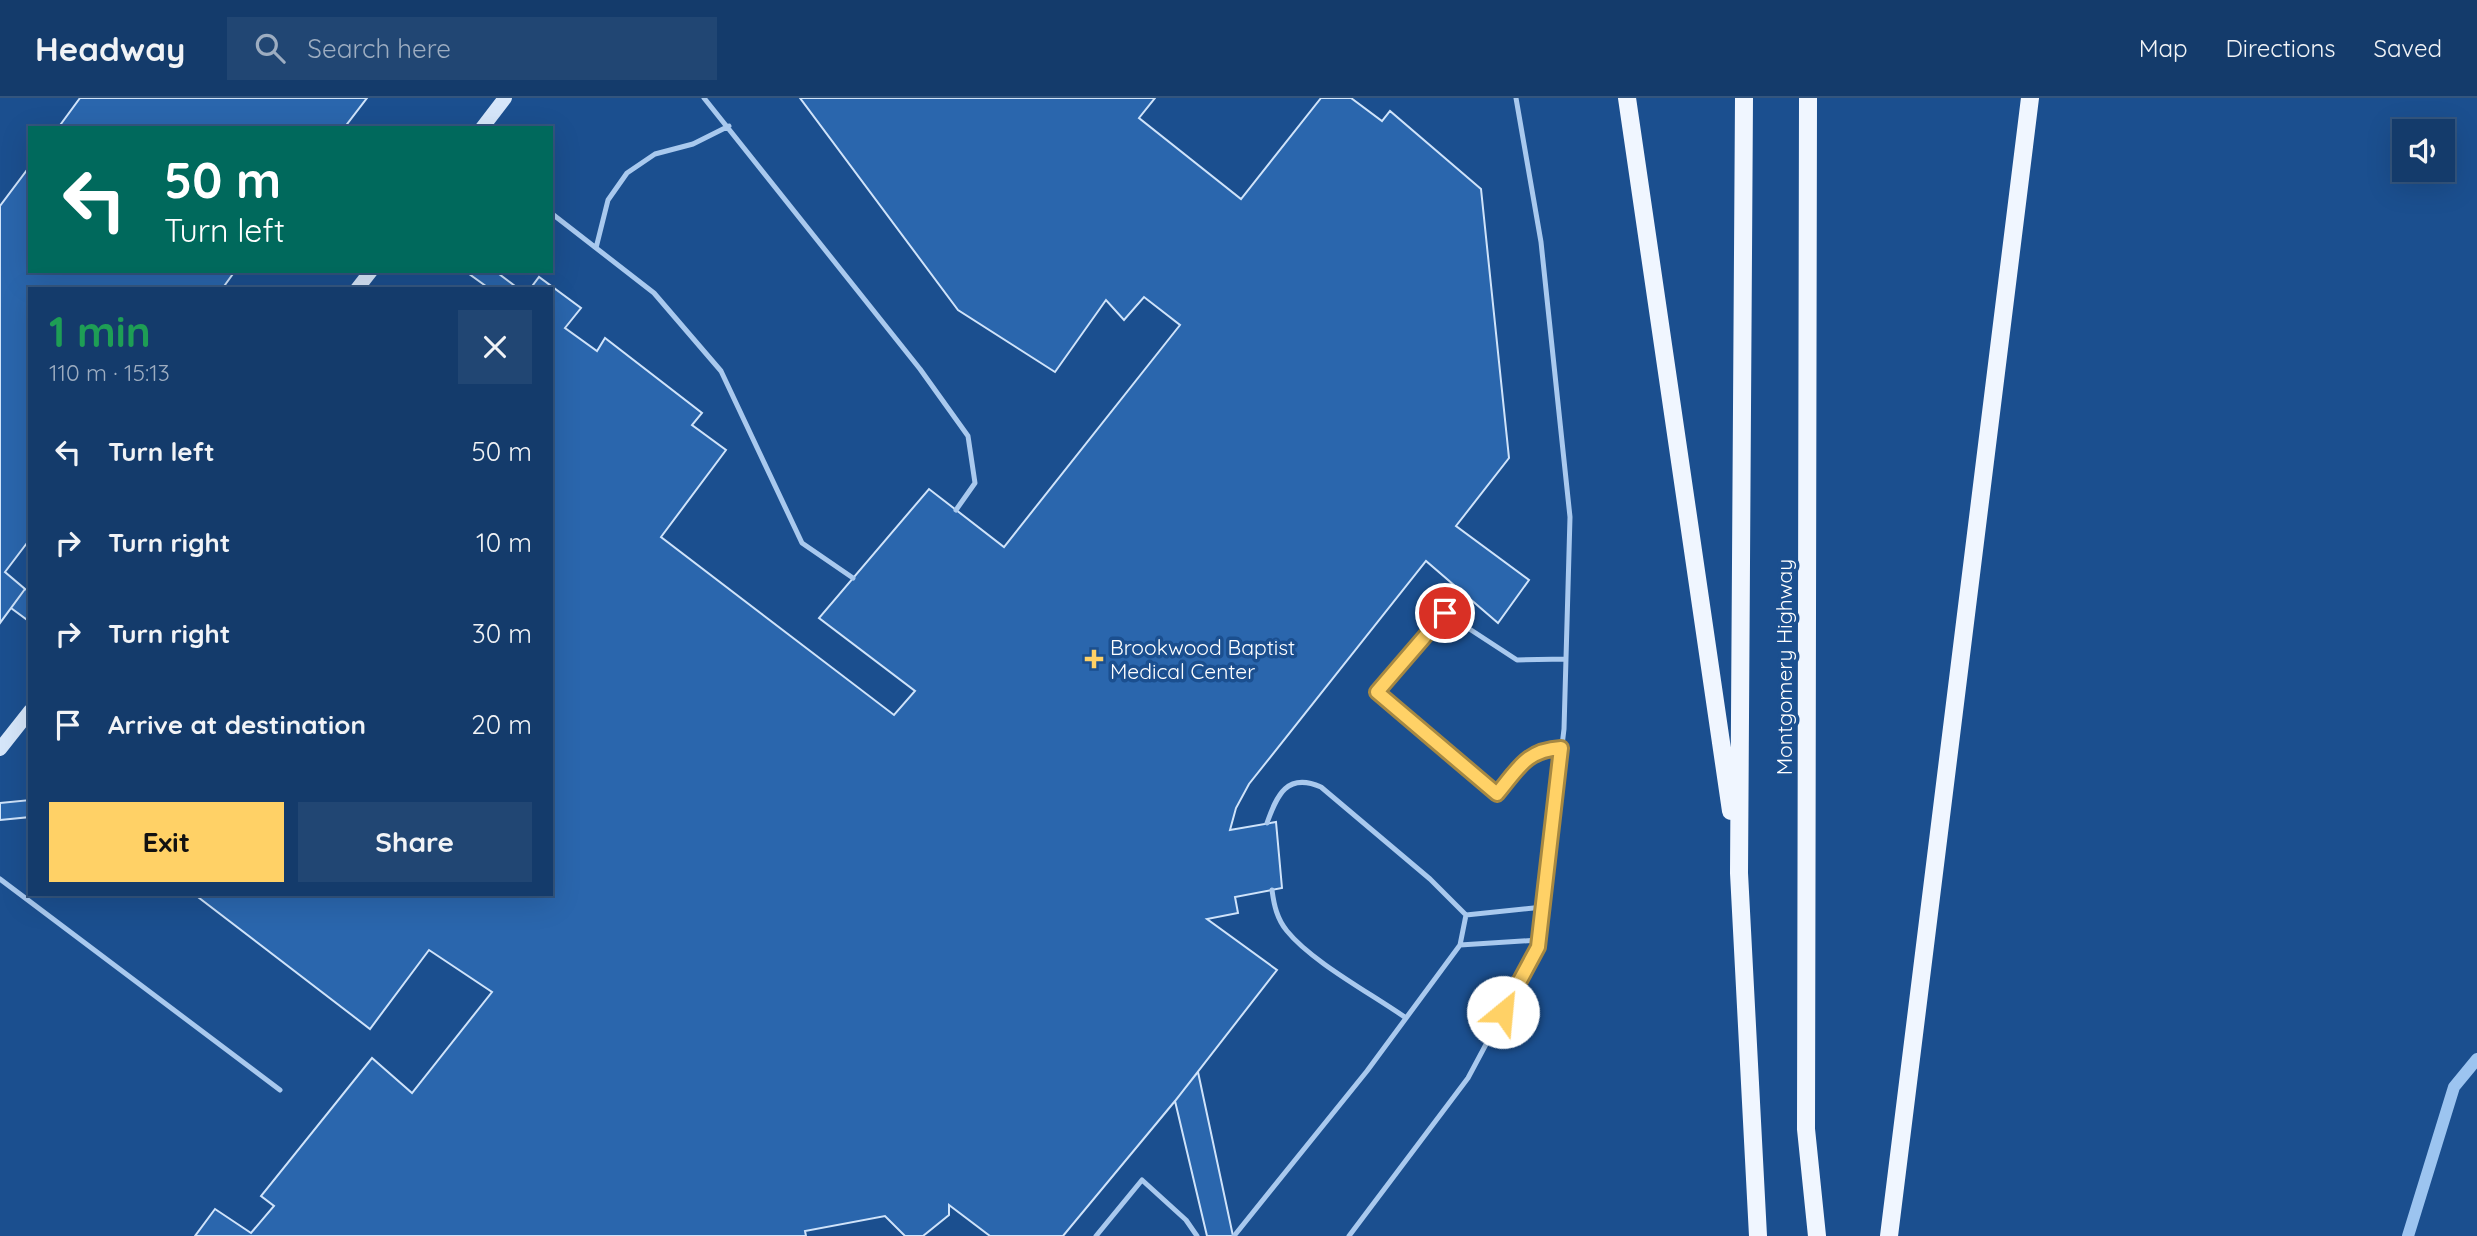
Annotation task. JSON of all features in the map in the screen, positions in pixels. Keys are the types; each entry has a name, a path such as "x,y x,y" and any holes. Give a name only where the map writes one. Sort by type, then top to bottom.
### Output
{"main road":[{"path":"1626,98 1739,873"},
{"name":"Montgomery Highway","path":"1744,98 1739,873 1758,1236"},
{"name":"Montgomery Highway","path":"1808,98 1806,1129 1817,1236"},
{"path":"1889,1236 2031,98"}],"street":[{"path":"484,126 505,98"},
{"path":"359,287 369,273"},
{"path":"0,749 28,713"}],"lane":[{"path":"704,98 920,369 968,436 975,483 957,510"},
{"path":"1349,1236 1468,1078 1538,947 1561,748 1570,517 1541,243 1516,98"},
{"path":"596,248 608,200 626,173 655,154 693,144 729,126"},
{"path":"553,215 653,293 721,371 802,543 853,578"},
{"path":"1561,748 1544,749 1526,759 1497,794 1377,692 1445,613 1517,660 1566,659"},
{"path":"1267,824 1277,796 1290,785 1308,781 1321,787 1430,879 1466,915"},
{"path":"0,879 280,1090"},
{"path":"1272,890 1275,909 1285,929 1301,945 1406,1018"},
{"path":"1466,915 1543,907"},
{"path":"1234,1236 1406,1018 1460,945 1466,915"},
{"path":"1460,945 1539,940"},
{"path":"1097,1236 1142,1180 1186,1220 1197,1236"}],"building":[{"path":"80,98 367,98 346,126 59,126"},
{"path":"800,98 1155,98 1139,118 1241,199 1321,98 1351,98 1382,121 1390,111 1481,189 1509,458 1456,526 1529,580 1498,623 1426,561 1249,784 1236,808 1230,830 1276,822 1282,888 1235,897 1238,913 1207,919 1277,970 1175,1101 1063,1236 990,1236 949,1205 949,1215 923,1236 905,1236 885,1216 805,1231 806,1236 195,1236 215,1209 251,1233 274,1206 261,1196 372,1058 412,1093 492,992 429,950 370,1029 197,896 553,896 553,287 581,308 565,328 597,351 605,338 702,413 692,425 726,450 661,537 894,715 915,691 819,618 929,489 1004,547 1180,325 1144,297 1124,320 1106,300 1055,372 958,310"},
{"path":"28,169 28,273 234,273 223,287 28,287 28,542 5,572 25,589 0,623 0,206"},
{"path":"468,273 498,273 516,287 487,287"},
{"path":"539,277 553,287 532,287"},
{"path":"25,589 28,591 28,621 11,608"},
{"path":"28,800 28,817 0,820 0,803"},
{"path":"1198,1072 1233,1236 1207,1236 1175,1101"}],"waterway":[{"path":"2408,1236 2454,1087 2477,1059"}],"place":[{"name":"Brookwood Baptist Medical Center","path":"1094,659"}],"route":[{"path":"1445,613 1377,692 1497,794 1526,759 1537,751 1561,748 1538,947 1503,1012"}]}
